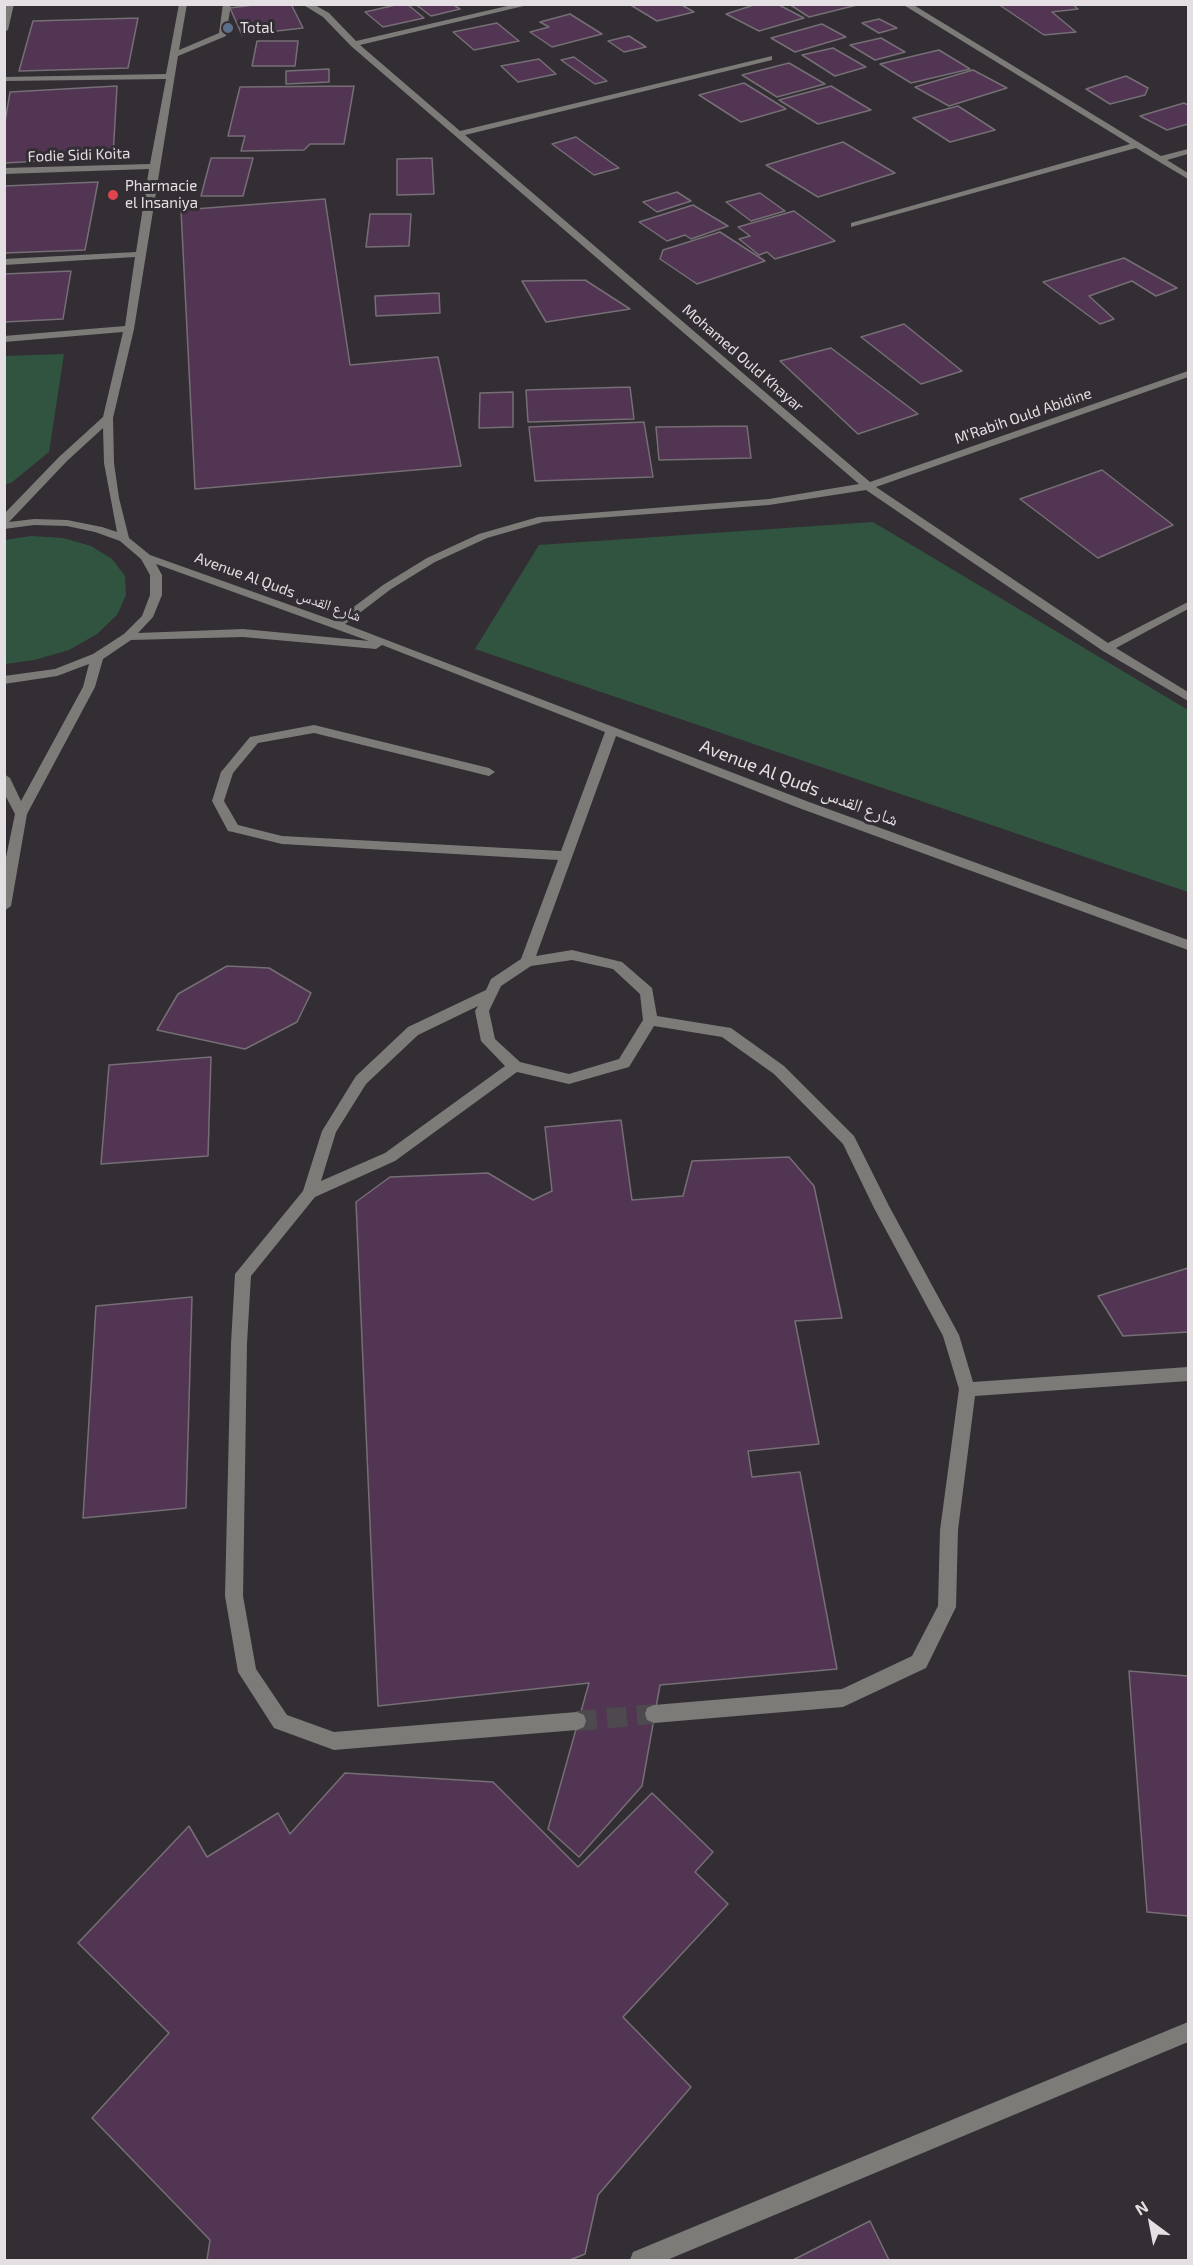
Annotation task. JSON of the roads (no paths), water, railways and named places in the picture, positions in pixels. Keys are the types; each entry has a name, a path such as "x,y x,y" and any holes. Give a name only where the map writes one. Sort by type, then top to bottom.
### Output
{"street":[{"path":"4,30 10,4"},
{"path":"124,539 109,464 108,418 129,329 154,166 183,4"},
{"path":"174,55 223,34 228,4"},
{"name":"Mohamed Ould Khayar","path":"306,4 326,15 354,44 868,486 1107,648 1188,698"},
{"path":"354,44 528,4"},
{"path":"906,4 1188,176"},
{"path":"459,134 769,58"},
{"path":"4,79 171,76"},
{"path":"854,225 1137,145"},
{"path":"1160,159 1188,151"},
{"name":"Fodie Sidi Koita","path":"4,171 154,166"},
{"path":"4,262 142,254"},
{"path":"4,339 129,329"},
{"name":"M'Rabih Ould Abidine","path":"337,625 387,587 430,560 483,536 542,519 769,502 868,486 1188,374"},
{"path":"4,521 63,459 108,418"},
{"path":"4,526 34,522 68,523 98,529 124,539 146,557 156,575 156,595 147,617 128,637 97,657 57,672 4,680"},
{"name":"Avenue Al Quds شارع القدس","path":"146,557 400,648 804,805 1188,945"},
{"path":"1107,648 1188,605"},
{"name":"Avenue Al Quds شارع القدس","path":"128,637 243,633 305,637 400,648"},
{"path":"4,906 21,814 89,687 97,657"},
{"path":"489,772 315,729 254,740 227,772 218,801 233,828 282,840 566,856"},
{"path":"527,962 612,730"},
{"path":"4,778 21,814"},
{"path":"572,954 617,965 647,992 650,1020 624,1063 569,1079 515,1066 488,1041 482,1011 495,983 527,962 572,954"},
{"path":"491,993 413,1031 361,1080 329,1131 310,1193 243,1274 238,1343 234,1596 247,1672 281,1722 334,1741 578,1721"},
{"path":"650,1020 726,1032 779,1070 849,1140 882,1208 951,1335 967,1389 949,1530 947,1607 918,1662 843,1698 654,1714"},
{"path":"310,1193 390,1157 515,1066"},
{"path":"967,1389 1188,1374"},
{"path":"642,2260 1188,2032"}],"tunnel":[{"path":"577,1721 654,1714"}],"place":[{"name":"Total","path":"228,28"},
{"name":"Pharmacie el Insaniya","path":"113,195"}]}
